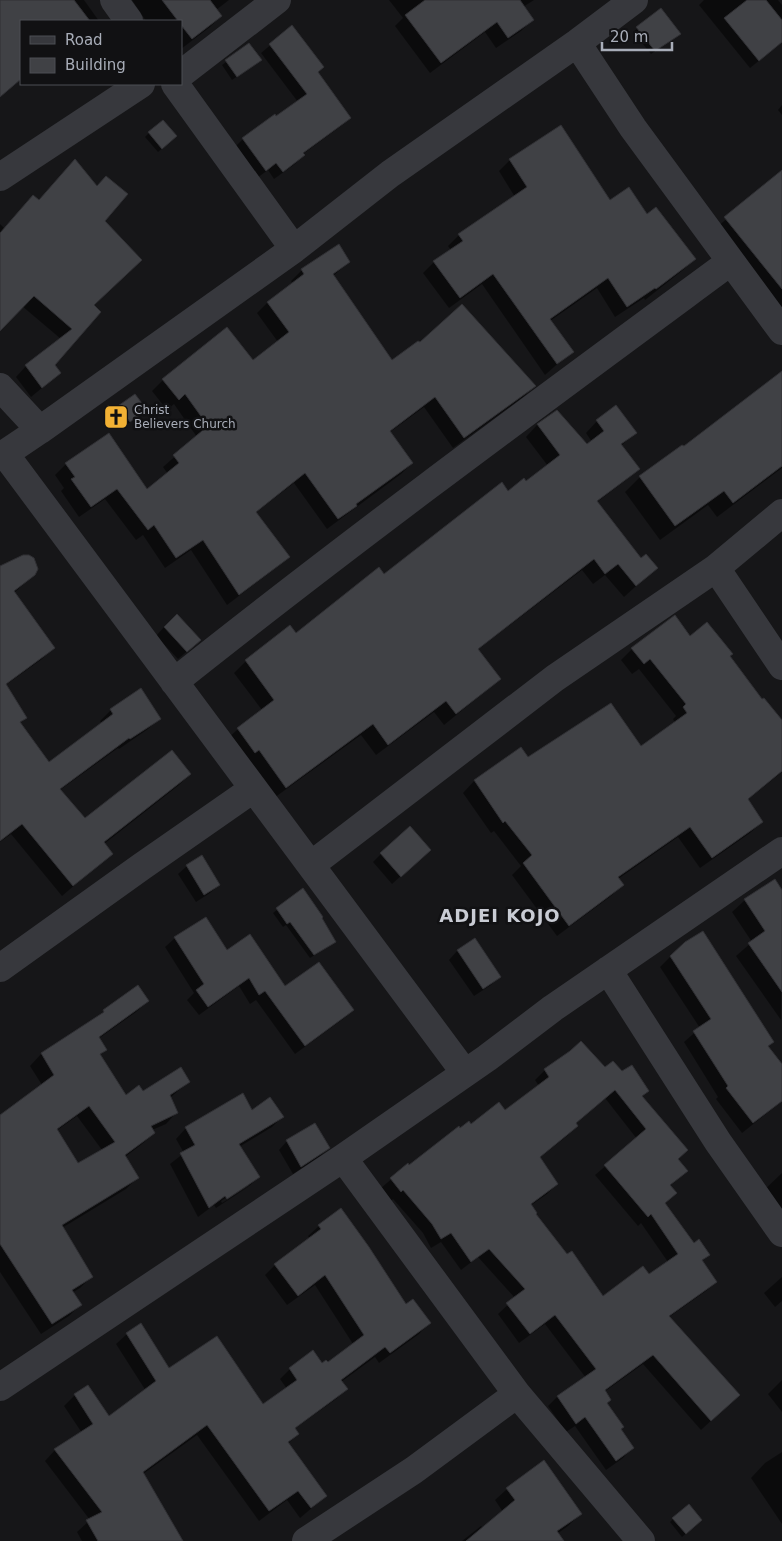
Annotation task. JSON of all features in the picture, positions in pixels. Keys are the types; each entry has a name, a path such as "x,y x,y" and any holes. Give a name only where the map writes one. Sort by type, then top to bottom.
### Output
{"street":[{"path":"114,0 128,20"},
{"path":"182,73 277,0"},
{"path":"465,1073 174,682 2,455 294,250 390,174 577,43 634,0"},
{"path":"577,43 633,128 782,331"},
{"path":"0,177 139,85"},
{"path":"176,85 294,250"},
{"path":"174,682 276,601 730,262"},
{"path":"0,386 40,430"},
{"path":"311,865 555,678 716,568 782,513"},
{"path":"716,568 782,666"},
{"path":"0,968 254,789"},
{"path":"0,1387 343,1158 608,970 782,851"},
{"path":"608,970 718,1142 782,1233"},
{"path":"343,1158 517,1394 641,1541"},
{"path":"306,1541 414,1470 517,1394"}],"building":[{"path":"0,0 74,0 89,20 20,20 20,80 0,97"},
{"path":"162,0 210,0 222,16 192,39 182,26 182,20 177,20"},
{"path":"425,0 520,0 534,20 508,38 497,22 441,63 405,15"},
{"path":"747,0 766,0 782,20 782,42 759,61 724,18"},
{"path":"661,8 681,34 655,51 636,27"},
{"path":"292,25 324,67 318,72 351,118 303,153 305,155 283,172 276,163 266,171 242,138 307,94 269,44"},
{"path":"249,43 262,60 237,77 225,60"},
{"path":"163,120 177,136 162,149 148,132"},
{"path":"561,125 610,200 629,187 647,214 656,207 696,259 656,289 627,307 608,278 550,319 574,352 557,364 493,274 460,298 433,261 463,241 458,234 527,187 509,159"},
{"path":"75,159 97,186 106,176 128,194 105,221 142,260 94,305 101,312 55,365 61,373 42,388 25,365 72,329 34,296 0,331 0,233 33,195 39,200"},
{"path":"782,170 782,289 724,217"},
{"path":"339,244 350,262 333,274 392,360 418,341 420,342 462,304 536,386 464,438 435,397 390,431 413,463 338,519 305,473 256,512 290,557 239,595 203,540 176,558 154,525 148,530 117,489 91,507 71,479 75,477 65,463 109,433 147,489 179,463 173,455 208,426 185,394 179,400 162,379 227,327 253,360 289,332 267,302 304,274 301,269"},
{"path":"782,371 782,466 733,503 724,491 675,526 639,476 682,445 684,446"},
{"path":"135,394 147,410 130,422 118,406"},
{"path":"616,405 637,433 621,444 640,469 597,501 641,558 646,554 658,568 636,586 618,564 605,574 594,559 478,649 501,679 456,714 446,701 388,745 373,724 286,788 259,750 255,753 237,728 274,700 245,660 290,625 296,633 379,567 384,574 502,482 508,491 524,478 526,481 560,455 537,424 557,410 587,444 604,431 596,420"},
{"path":"23,555 29,555 34,558 38,569 35,575 14,591 55,648 6,684 27,718 20,722 49,762 113,714 110,709 141,688 161,719 129,738 60,789 85,818 172,750 191,774 104,842 113,854 73,886 22,824 0,841 0,566"},
{"path":"177,614 201,640 187,652 164,627"},
{"path":"675,615 690,636 707,622 733,654 730,656 762,699 764,698 782,720 782,771 748,799 763,822 712,858 690,827 618,877 624,885 569,926 523,863 532,855 505,821 503,823 474,780 521,747 528,757 611,703 641,746 687,713 683,707 686,704 650,659 644,664 631,648"},
{"path":"410,826 431,850 401,877 380,853"},
{"path":"202,855 220,885 204,895 186,865"},
{"path":"775,879 782,890 782,992 748,943 765,931 744,899"},
{"path":"303,888 323,917 336,942 314,955 290,922 287,924 276,908"},
{"path":"206,917 227,950 250,934 285,986 319,962 354,1010 305,1046 265,991 259,995 249,978 208,1007 196,990 204,984 174,937"},
{"path":"703,931 774,1042 768,1046 782,1064 782,1101 753,1123 726,1088 728,1086 693,1031 711,1019 670,956 685,942"},
{"path":"475,938 501,977 483,989 457,950"},
{"path":"138,985 149,1001 99,1037 107,1050 100,1054 126,1095 139,1085 143,1091 181,1067 190,1082 170,1095 178,1113 151,1126 155,1133 125,1155 139,1178 62,1225 93,1277 72,1290 82,1305 52,1324 0,1244 0,1115 54,1075 41,1053 104,1012 103,1010","holes":["89,1106 115,1142 78,1163 57,1129"]},
{"path":"581,1041 605,1067 613,1061 622,1071 632,1065 649,1091 642,1096 688,1150 678,1159 688,1171 670,1185 677,1193 665,1203 694,1243 699,1239 710,1255 702,1260 717,1282 669,1316 740,1395 711,1421 653,1355 605,1390 611,1400 607,1403 624,1427 621,1429 634,1448 616,1461 585,1417 576,1424 557,1396 596,1369 555,1315 530,1334 506,1303 525,1289 489,1249 471,1262 451,1233 441,1239 432,1224 403,1190 401,1192 390,1178 459,1126 460,1128 469,1121 471,1124 499,1102 505,1110 549,1077 544,1069","holes":["615,1090 646,1129 604,1165 648,1217 651,1214 678,1254 649,1274 643,1266 603,1296 572,1251 567,1254 536,1214 531,1204 558,1184 540,1157 578,1126 576,1123"]},
{"path":"243,1093 252,1110 270,1097 284,1117 239,1144 260,1177 227,1199 225,1196 209,1208 180,1153 195,1145 185,1127"},
{"path":"315,1123 330,1148 301,1167 286,1140"},
{"path":"341,1208 406,1304 413,1299 431,1323 390,1353 385,1347 341,1380 348,1389 295,1428 299,1434 288,1442 327,1496 311,1508 298,1491 269,1511 207,1425 143,1472 183,1541 98,1541 86,1520 102,1512 54,1449 93,1424 74,1394 88,1385 109,1416 156,1381 126,1333 141,1323 169,1368 217,1336 263,1404 297,1380 289,1368 313,1350 322,1363 326,1360 328,1362 364,1335 325,1275 298,1296 274,1264 321,1229 318,1225"},
{"path":"544,1460 582,1514 557,1531 564,1541 466,1541 515,1500 506,1488"},
{"path":"689,1504 702,1520 686,1534 672,1518"}],"place":[{"name":"Christ Believers Church","path":"116,417"}],"district":[{"name":"ADJEI KOJO","path":"500,915"}]}
